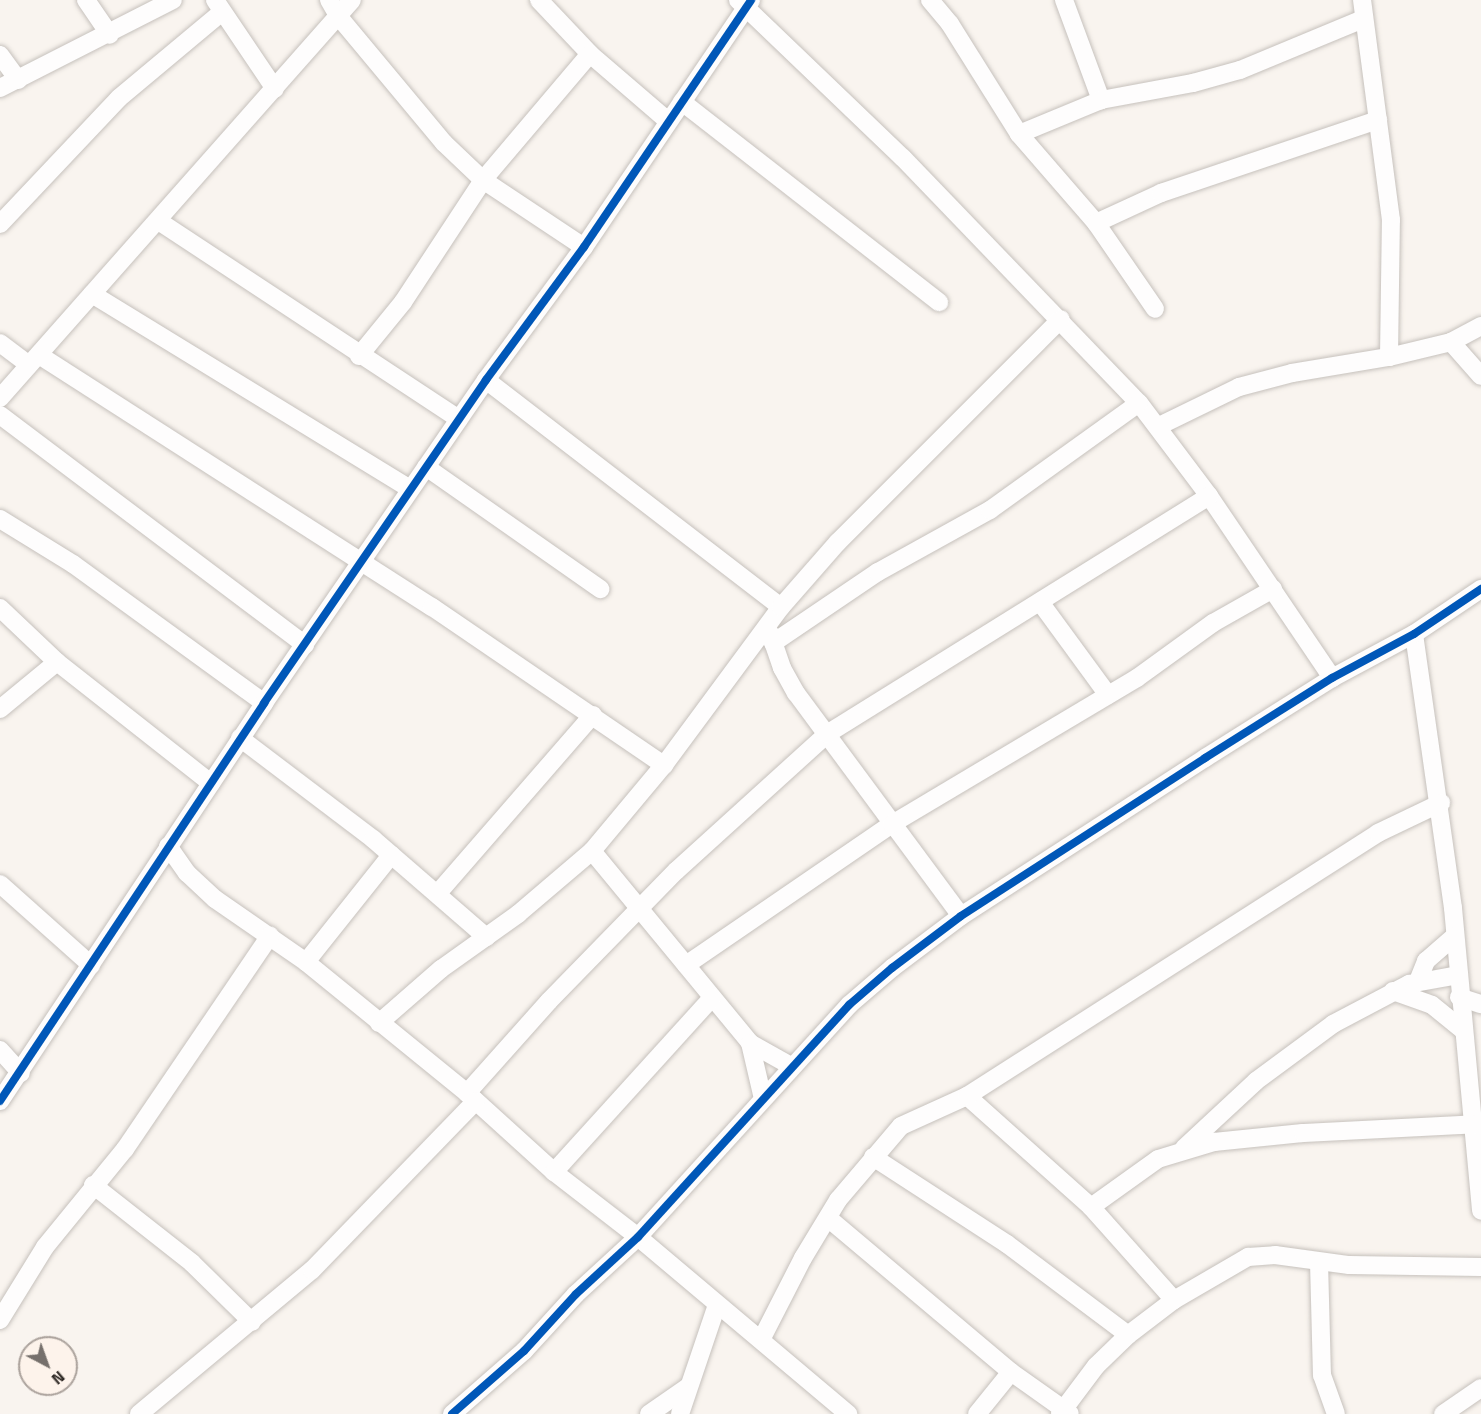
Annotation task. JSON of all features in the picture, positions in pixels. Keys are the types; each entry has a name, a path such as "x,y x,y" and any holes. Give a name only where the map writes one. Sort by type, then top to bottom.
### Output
{"street":[{"path":"86,0 110,35"},
{"path":"0,88 110,35 173,0"},
{"path":"329,0 339,17 444,143 483,180 584,247"},
{"path":"0,398 159,222 352,0"},
{"path":"539,0 590,54 668,121"},
{"path":"930,0 950,24 1019,134 1096,223 1155,309"},
{"path":"1064,0 1101,100"},
{"path":"1362,0 1391,220 1389,357"},
{"path":"0,1101 21,1073 240,738 410,489 486,380 584,247 682,102 744,2 903,158 1140,403 1209,496 1332,678"},
{"path":"0,224 119,98 218,6 275,89"},
{"path":"1019,134 1101,100 1193,83 1240,70 1363,19"},
{"path":"359,356 404,303 483,180 590,54"},
{"path":"0,56 18,80"},
{"path":"682,102 939,302"},
{"path":"1096,223 1172,189 1378,120"},
{"path":"159,222 359,356 459,419"},
{"path":"92,294 410,489"},
{"path":"379,1023 441,969 486,937 592,851 664,765 767,624 838,542 1061,320"},
{"path":"1159,426 1239,387 1292,373 1389,357 1451,342 1481,326"},
{"path":"1451,342 1481,376"},
{"path":"0,343 34,360 362,561 664,765"},
{"path":"486,380 782,606"},
{"path":"773,643 886,567 990,510 1140,403"},
{"path":"0,415 305,645"},
{"path":"426,467 600,589"},
{"path":"150,1411 312,1270 471,1097 637,910 750,801 827,734 1209,496"},
{"path":"0,519 73,564 264,703"},
{"path":"686,965 892,824 1108,695 1213,623 1273,589"},
{"path":"453,1414 524,1351 576,1294 638,1237 849,1005 961,916 1332,678 1414,634 1481,589"},
{"path":"1040,602 1108,695"},
{"path":"0,608 57,662 211,783"},
{"path":"767,624 788,680 961,916"},
{"path":"1414,634 1441,803 1459,975 1459,997 1470,1036 1481,1211"},
{"path":"0,709 57,662"},
{"path":"438,893 593,715"},
{"path":"240,738 392,855 486,937"},
{"path":"761,1340 803,1258 828,1218 873,1157 901,1126 967,1096 1378,832 1441,803"},
{"path":"168,846 198,883 306,962 471,1097 554,1172 638,1237 848,1414"},
{"path":"592,851 637,910 750,1042 792,1066"},
{"path":"306,962 392,855"},
{"path":"0,884 91,965"},
{"path":"0,1320 45,1247 93,1185 125,1149 270,936"},
{"path":"1418,981 1426,961 1455,936"},
{"path":"1183,1149 1256,1082 1333,1024 1393,991 1418,981 1459,975"},
{"path":"1393,991 1432,1005 1470,1036"},
{"path":"1459,997 1481,1004"},
{"path":"554,1172 712,998"},
{"path":"750,1042 763,1099"},
{"path":"0,1050 21,1073"},
{"path":"967,1096 1091,1207 1174,1300"},
{"path":"1091,1207 1158,1159 1183,1149 1303,1132 1477,1124"},
{"path":"873,1157 1007,1244 1128,1335"},
{"path":"93,1185 192,1263 252,1322"},
{"path":"828,1218 1011,1371 1065,1412 1096,1366 1128,1335 1174,1300 1248,1257 1275,1255 1320,1262 1481,1267"},
{"path":"1320,1262 1322,1375 1336,1414"},
{"path":"685,1411 688,1387 717,1305"},
{"path":"977,1414 1011,1371"},
{"path":"650,1414 688,1387"},
{"path":"1443,1414 1481,1388"}],"cycle path":[{"path":"0,1101 264,703 486,380 584,247 751,0"},
{"path":"452,1414 524,1351 576,1294 638,1237 849,1005 892,968 961,916 1205,758 1332,678 1414,634 1481,589"}]}
